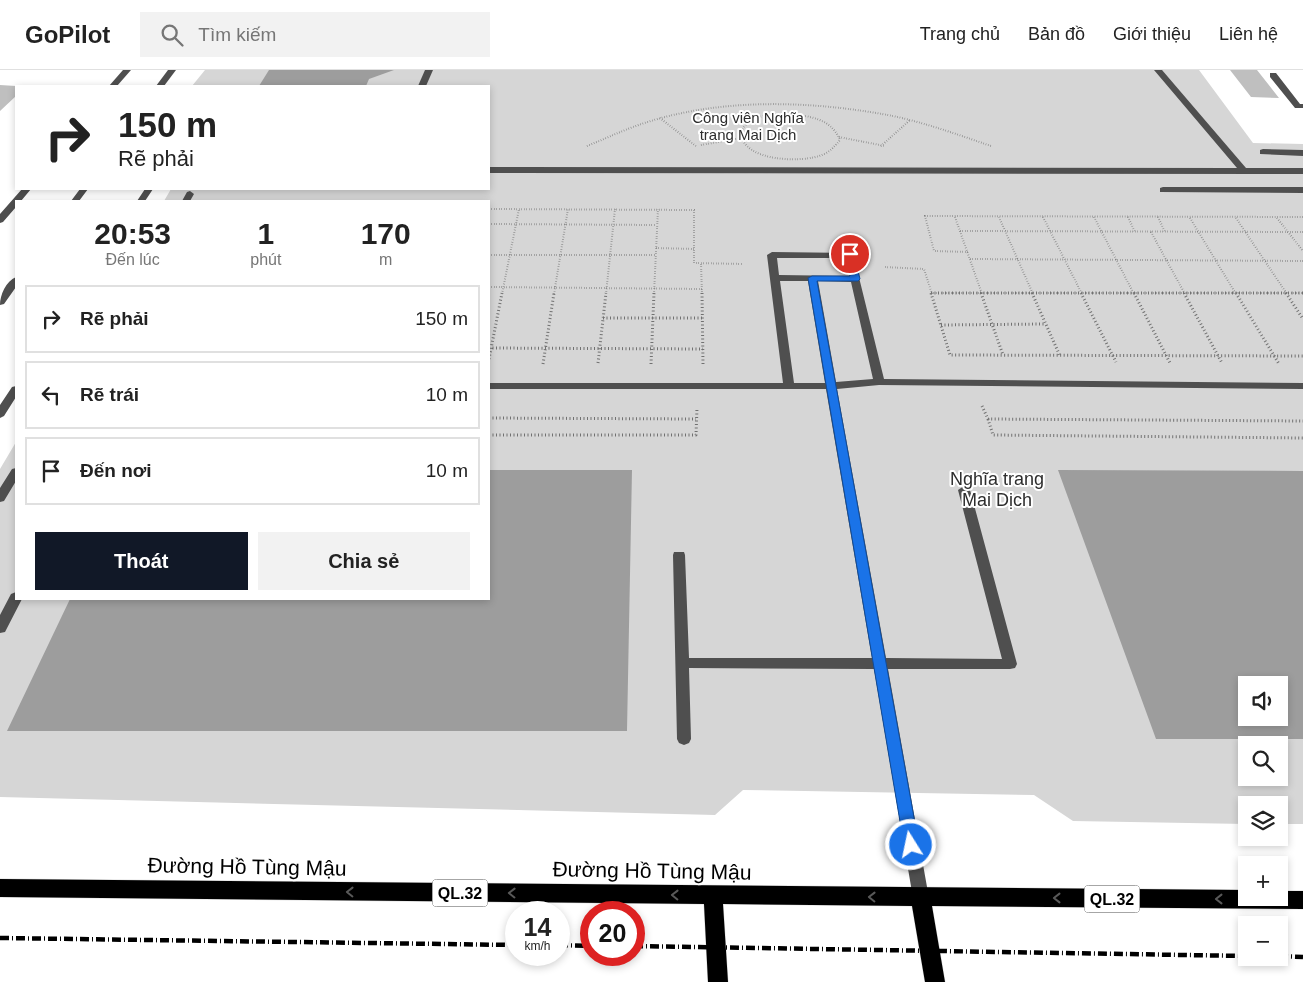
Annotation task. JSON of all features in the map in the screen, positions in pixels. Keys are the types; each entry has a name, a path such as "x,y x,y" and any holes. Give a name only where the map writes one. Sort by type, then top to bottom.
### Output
{"highway":[{"name":"Đường Hồ Tùng Mậu","path":"0,888 921,898 1303,900"},
{"path":"713,895 718,982"},
{"path":"921,898 935,982"}],"street":[{"path":"114,85 127,70"},
{"path":"161,85 172,70"},
{"path":"422,85 429,70"},
{"path":"1158,70 1244,171"},
{"path":"1272,76 1298,106 1303,106"},
{"path":"1263,152 1303,153"},
{"path":"490,170 1303,172"},
{"path":"17,200 26,190"},
{"path":"1162,190 1303,190"},
{"path":"0,220 15,203"},
{"path":"789,387 772,255 850,254 879,382"},
{"path":"774,278 855,279"},
{"path":"812,278 921,898"},
{"path":"0,302 15,281"},
{"path":"490,386 789,387 879,382 1303,386"},
{"path":"0,414 15,392"},
{"path":"0,498 15,474"},
{"path":"682,663 1010,664 964,490"},
{"path":"679,555 684,738"},
{"path":"0,628 15,599"}],"path":[{"path":"551,170 572,153 615,132 660,118 715,108 771,104 819,106 910,119 959,133 998,149"},
{"path":"796,114 819,119 831,125 838,132 840,140 836,147 827,153 814,157 799,159 768,156 754,151 741,138 741,130 747,123 772,115 796,114"},
{"path":"490,209 694,210 694,264 743,264"},
{"path":"519,209 490,348 703,349"},
{"path":"542,367 568,209"},
{"path":"598,367 615,209"},
{"path":"651,367 658,209"},
{"path":"968,252 934,251 925,216 1303,217"},
{"path":"955,216 1005,363"},
{"path":"999,217 1063,363"},
{"path":"1044,217 1116,363"},
{"path":"1094,217 1170,363"},
{"path":"1128,217 1135,232"},
{"path":"1158,217 1166,232"},
{"path":"1190,217 1284,372"},
{"path":"1235,217 1303,319"},
{"path":"1277,217 1303,251"},
{"path":"490,224 656,225"},
{"path":"960,231 1303,232"},
{"path":"1151,232 1223,364"},
{"path":"656,248 694,248"},
{"path":"490,255 656,255"},
{"path":"970,259 1303,261"},
{"path":"701,264 703,367"},
{"path":"885,267 924,269 950,355 1303,356"},
{"path":"490,287 702,289"},
{"path":"931,292 1303,293"},
{"path":"603,318 702,318"},
{"path":"941,325 1045,324"},
{"path":"980,401 993,435 1303,438"},
{"path":"490,418 696,419 696,435 490,435"},
{"path":"988,418 1303,421"}],"green space":[{"name":"Nghĩa trang Mai Dịch","path":"205,70 1199,70 1253,143 1303,144 1303,824 1288,824 1288,796 1238,796 1238,824 1073,821 1034,795 743,790 715,815 0,797 0,469 15,444 15,600 490,600 490,200 165,200 170,190 490,190 490,85 193,85"}],"shaded area":[{"path":"269,70 394,70 369,79 366,85 260,85"},
{"path":"490,470 632,470 627,731 7,731 70,600 490,600"},
{"path":"1058,470 1303,471 1303,739 1288,739 1288,736 1238,736 1238,739 1156,739"}],"building":[{"path":"1230,70 1257,70 1279,98 1251,97"},
{"path":"0,85 15,86 15,97 0,111"}],"railway":[{"path":"0,938 505,945"},
{"path":"570,945 580,946"},
{"path":"645,946 1238,956"},
{"path":"1288,956 1303,957"}],"route":[{"path":"850,254 855,279 812,278 911,845"}],"park label":[{"name":"Công viên Nghĩa trang Mai Dịch","path":"748,126"}]}
